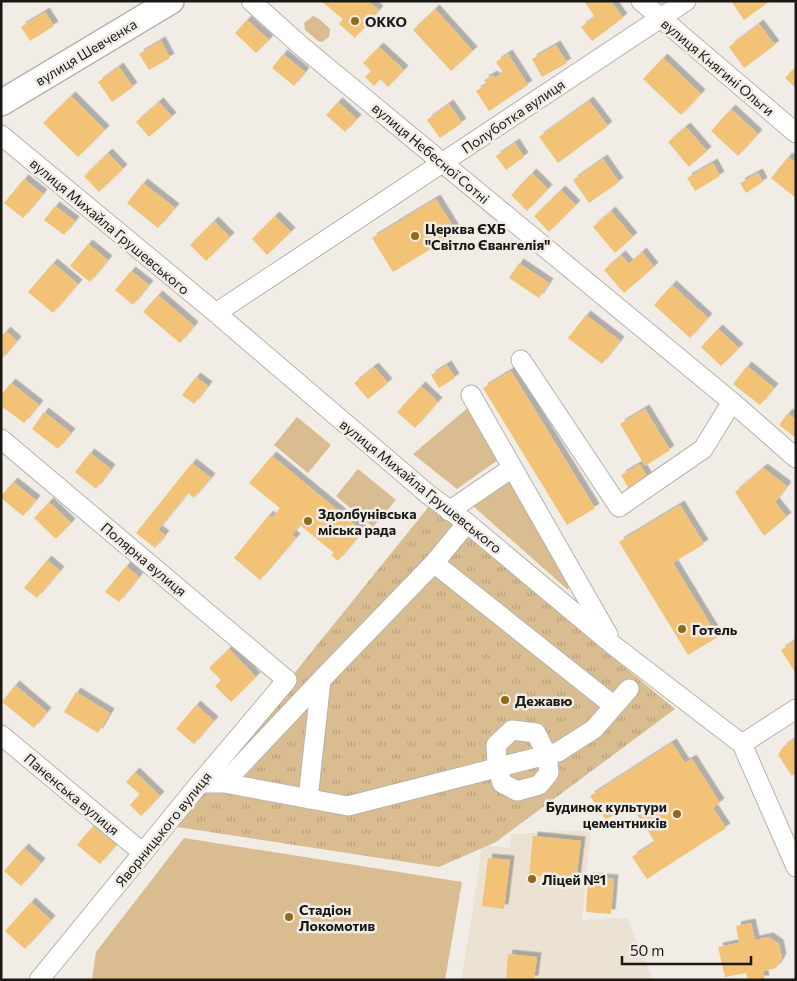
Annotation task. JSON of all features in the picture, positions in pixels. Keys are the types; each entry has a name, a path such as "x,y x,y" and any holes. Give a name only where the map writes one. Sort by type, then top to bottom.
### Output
{"main road":[{"name":"вулиця Шевченка","path":"1,103 171,1"}],"street":[{"name":"вулиця Небесної Сотні","path":"250,1 300,45 732,402 796,458"},
{"name":"вулиця Княгині Ольги","path":"641,1 796,133"},
{"name":"Полуботка вулиця","path":"216,314 686,1"},
{"name":"вулиця Михайла Грушевського","path":"1,135 449,511 467,523 613,645 744,749 796,867"},
{"path":"521,360 619,507 703,449 732,402"},
{"path":"471,395 613,645"},
{"name":"Полярна вулиця","path":"1,439 287,680"},
{"path":"449,511 512,468"},
{"path":"224,783 434,564 467,523"},
{"path":"434,564 614,706"},
{"name":"Яворницького вулиця","path":"39,980 287,680"},
{"path":"308,799 321,680"},
{"path":"200,783 224,783 348,806 558,752 594,729 629,689"},
{"path":"744,749 796,708"},
{"path":"744,749 796,721"},
{"path":"512,730 536,733 547,755 549,773 539,785 516,791 502,783 498,768 496,745 512,730"},
{"name":"Паненська вулиця","path":"1,735 143,853"}],"shaded area":[{"name":"Ліцей №1","path":"591,830 582,920 627,918 653,980 461,980 482,844 510,848 511,834"}],"green space":[{"path":"313,16 330,29 329,37 322,42 305,30 304,23"},
{"path":"470,406 502,457 457,489 413,454"},
{"path":"297,417 331,445 308,473 274,445"},
{"path":"358,469 396,500 373,527 336,496"},
{"path":"512,479 571,579 568,590 472,505"},
{"path":"430,505 675,709 496,842 439,867 171,826"},
{"name":"Стадіон Локомотив","path":"184,838 462,882 445,980 92,980 96,952"}],"building":[{"name":"ОККО","path":"321,1 368,1 379,10 355,38 339,24 343,19"},
{"path":"584,1 611,1 623,18 592,41 581,27 595,17"},
{"path":"731,1 770,1 744,20"},
{"path":"435,9 473,51 451,71 413,30"},
{"path":"45,12 54,26 30,41 21,27"},
{"path":"247,20 269,40 256,53 235,33"},
{"path":"759,24 775,45 744,68 729,47"},
{"path":"161,41 170,58 149,70 139,54"},
{"path":"556,45 567,63 542,77 532,59"},
{"path":"379,47 404,70 388,87 380,79 374,86 365,77 371,71 363,63"},
{"path":"283,54 305,72 294,86 272,68"},
{"path":"508,54 528,85 489,111 476,91 487,84 484,80 493,75 495,78 503,73 496,62"},
{"path":"663,58 701,94 681,115 643,79"},
{"path":"796,66 796,88 785,78"},
{"path":"119,67 133,87 112,102 98,82"},
{"path":"71,96 105,130 78,157 43,123"},
{"path":"589,101 608,126 558,163 539,137"},
{"path":"159,102 172,117 149,137 136,122"},
{"path":"338,102 357,119 345,132 326,115"},
{"path":"449,104 462,123 440,138 427,120"},
{"path":"731,109 758,134 738,156 711,131"},
{"path":"686,127 707,151 689,167 668,142"},
{"path":"515,143 524,157 506,170 496,156"},
{"path":"108,153 123,169 99,192 84,176"},
{"path":"788,157 796,163 796,198 771,178"},
{"path":"603,159 619,182 589,203 573,180"},
{"path":"713,163 720,176 695,191 687,178"},
{"path":"532,173 548,189 527,211 511,195"},
{"path":"758,173 763,182 746,193 740,183"},
{"path":"24,179 43,194 23,218 4,203"},
{"path":"143,183 175,208 158,228 127,203"},
{"path":"561,190 576,205 549,232 534,216"},
{"name":"Церква ЄХБ \"Світло Євангелія\"","path":"436,199 457,233 393,272 372,238"},
{"path":"55,206 75,221 64,235 44,220"},
{"path":"611,211 633,237 615,253 593,227"},
{"path":"275,216 291,232 267,255 252,239"},
{"path":"214,221 230,237 206,261 190,245"},
{"path":"88,244 108,260 90,282 70,266"},
{"path":"642,252 654,267 624,293 604,270 621,255 629,264"},
{"path":"53,263 78,284 53,313 28,292"},
{"path":"519,263 549,283 539,298 509,278"},
{"path":"131,271 149,285 133,305 115,290"},
{"path":"672,285 708,318 690,338 654,305"},
{"path":"158,295 194,326 180,343 143,312"},
{"path":"586,315 620,341 602,364 568,338"},
{"path":"718,329 739,348 721,366 701,347"},
{"path":"6,331 17,341 1,360 1,337"},
{"path":"447,365 455,378 439,388 431,375"},
{"path":"747,366 774,388 760,405 733,384"},
{"path":"374,367 388,383 368,399 354,383"},
{"path":"511,371 595,508 567,525 483,388"},
{"path":"196,377 208,386 194,404 182,395"},
{"path":"11,383 39,405 24,423 1,406 1,395"},
{"path":"421,386 438,402 415,428 397,412"},
{"path":"645,409 670,450 645,466 620,424"},
{"path":"44,412 71,433 58,449 32,429"},
{"path":"788,413 796,420 796,438 779,425"},
{"path":"90,453 111,469 96,489 75,472"},
{"name":"Здолбунівська міська рада","path":"272,456 363,531 338,561 331,555 334,553 300,525 292,535 296,538 260,580 234,558 269,515 272,518 280,508 249,483"},
{"path":"192,463 211,478 194,498 188,493 158,530 165,535 155,548 136,533"},
{"path":"640,464 648,478 629,489 621,475"},
{"path":"763,468 787,486 775,502 787,517 764,536 735,492"},
{"path":"13,482 36,500 23,516 1,498"},
{"path":"49,502 71,523 56,539 34,518"},
{"path":"680,505 704,544 673,563 718,637 688,655 619,542"},
{"path":"47,560 60,571 37,598 24,588"},
{"path":"126,566 139,577 119,602 105,592"},
{"path":"796,640 796,674 781,650"},
{"path":"229,649 256,677 231,702 215,686 221,680 209,668"},
{"path":"15,685 47,712 34,728 2,702"},
{"path":"76,692 110,713 98,733 64,712"},
{"path":"196,705 214,721 194,744 176,729"},
{"path":"796,738 796,773 792,776 778,755 783,747"},
{"name":"Будинок культури цементників","path":"672,743 685,763 692,759 720,803 713,808 726,828 647,879 632,857 655,842 630,804 606,820 590,796"},
{"path":"135,772 160,796 141,816 130,805 140,794 126,782"},
{"path":"93,826 116,845 100,864 77,845"},
{"path":"533,836 581,841 576,881 529,875"},
{"path":"24,848 41,863 21,886 4,871"},
{"path":"488,858 510,860 504,909 482,906"},
{"path":"588,877 614,879 611,914 586,912"},
{"path":"31,902 51,920 25,949 5,931"},
{"path":"751,923 755,940 769,937 779,944 782,958 776,968 763,971 765,980 748,980 746,973 725,977 718,947 739,943 736,926"},
{"path":"508,954 537,957 534,980 506,980"}],"place":[{"name":"ОККО","path":"355,21"},
{"name":"Церква ЄХБ \"Світло Євангелія\"","path":"415,236"},
{"name":"Здолбунівська міська рада","path":"308,521"},
{"name":"Готель","path":"682,629"},
{"name":"Дежавю","path":"505,700"},
{"name":"Будинок культури цементників","path":"677,814"},
{"name":"Ліцей №1","path":"532,879"},
{"name":"Стадіон Локомотив","path":"289,917"}]}
